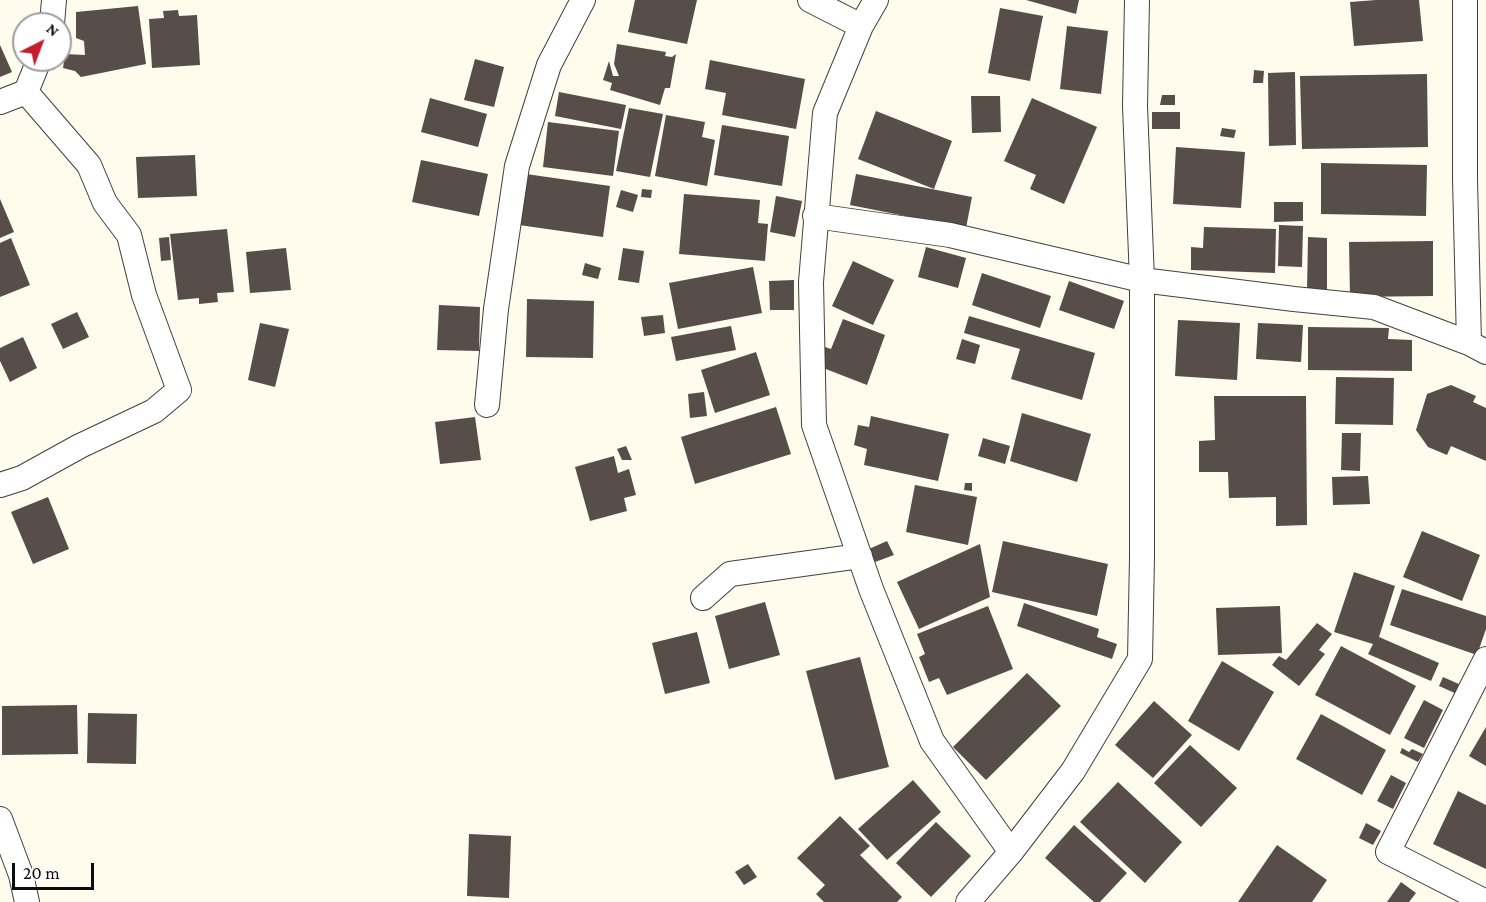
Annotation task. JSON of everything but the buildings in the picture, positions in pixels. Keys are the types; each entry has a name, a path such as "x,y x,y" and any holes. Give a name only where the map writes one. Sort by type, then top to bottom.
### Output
{"street":[{"path":"488,405 496,309 517,166 549,64 583,0"},
{"path":"810,0 861,26"},
{"path":"876,0 861,26 825,113 811,282 814,425 860,556 932,741 1011,852"},
{"path":"968,902 1011,852 1073,771 1140,659 1142,280 1135,106 1137,0"},
{"path":"815,216 950,235 1142,280 1374,307 1477,347 1465,179 1465,0"},
{"path":"0,102 26,92 34,72"},
{"path":"0,485 22,478 80,446 154,411 179,390 144,295 129,235 105,203 89,165 26,92"},
{"path":"703,598 730,574 860,556"},
{"path":"1486,659 1388,852 1486,902"},
{"path":"0,819 21,875 27,902"}]}
